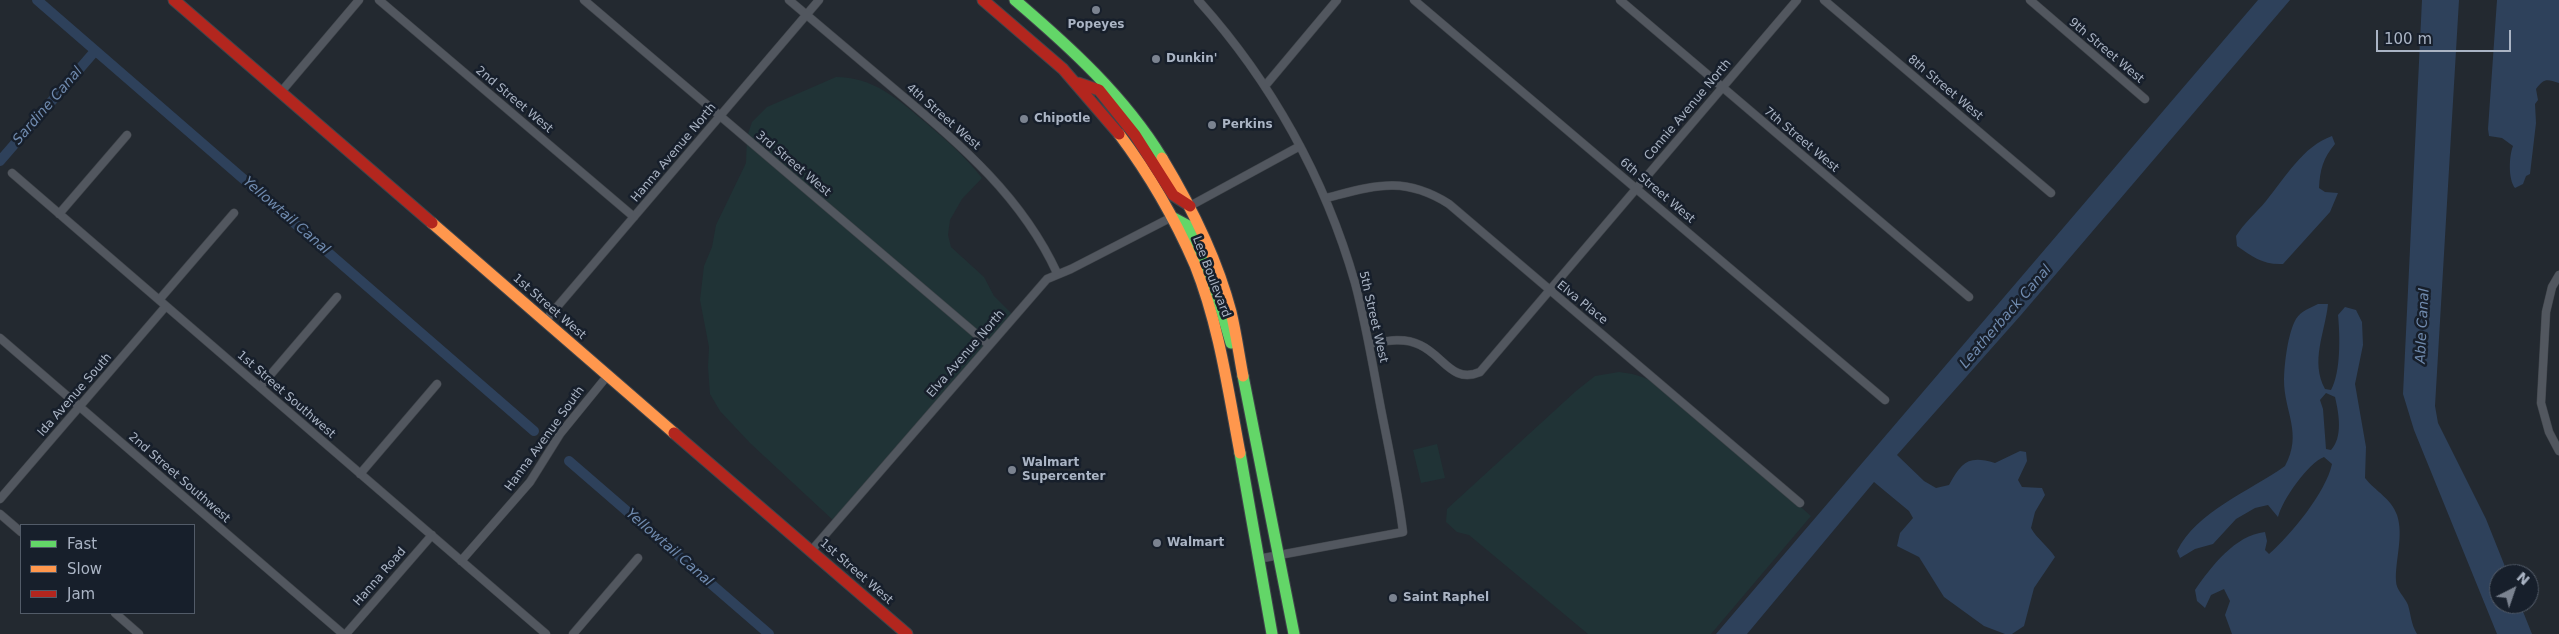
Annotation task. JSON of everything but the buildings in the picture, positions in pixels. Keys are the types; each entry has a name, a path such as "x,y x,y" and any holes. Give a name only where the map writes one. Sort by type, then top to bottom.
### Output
{"main road":[{"name":"1st Street West","path":"174,0 907,634"},
{"name":"Lee Boulevard","path":"983,0 1076,83 1128,145 1172,217 1195,266 1215,326 1272,634"},
{"name":"Lee Boulevard","path":"1015,0 1068,45 1120,101 1167,165 1190,206 1223,283 1232,312 1294,634"},
{"path":"1076,83 1099,90 1135,135 1173,195 1190,206"},
{"path":"1172,217 1179,219 1187,225 1215,289 1236,361 1243,369"}],"street":[{"path":"281,92 359,0"},
{"name":"2nd Street West","path":"379,0 634,217"},
{"name":"3rd Street West","path":"584,0 989,344"},
{"name":"4th Street West","path":"789,0 951,137 988,172 1022,212 1057,273"},
{"name":"Hanna Avenue North","path":"545,321 819,0"},
{"name":"5th Street West","path":"1198,0 1234,42 1265,86 1300,146 1326,198 1355,284 1369,344 1403,532 1258,559"},
{"path":"1265,86 1337,0"},
{"name":"6th Street West","path":"1414,0 1885,400"},
{"name":"7th Street West","path":"1620,0 1969,297"},
{"name":"Connie Avenue North","path":"1369,344 1407,341 1420,345 1432,352 1458,374 1469,377 1480,372 1797,0"},
{"name":"8th Street West","path":"1824,0 2052,192"},
{"name":"9th Street West","path":"2030,0 2146,99"},
{"path":"59,214 127,135"},
{"path":"1190,206 1300,146"},
{"name":"1st Street Southwest","path":"12,173 546,634"},
{"name":"Elva Place","path":"1326,198 1379,185 1403,185 1424,190 1458,211 1800,503"},
{"path":"159,300 234,213"},
{"name":"Elva Avenue North","path":"811,551 1036,290 1057,273 1070,269 1172,217"},
{"path":"2559,275 2552,287 2546,312 2541,403 2549,432 2559,451"},
{"path":"260,387 337,296"},
{"name":"Ida Avenue South","path":"0,499 166,306"},
{"name":"2nd Street Southwest","path":"0,338 344,634"},
{"name":"Hanna Avenue South","path":"461,561 530,482 560,434 608,375"},
{"path":"360,474 437,384"},
{"path":"0,514 20,531"},
{"name":"Hanna Road","path":"344,634 432,535"},
{"path":"573,634 638,558"},
{"path":"116,614 139,634"}],"green space":[{"path":"836,77 862,81 895,98 948,142 969,162 982,178 962,199 950,220 948,235 951,247 984,277 994,296 1013,315 835,522 750,443 720,411 710,394 709,347 700,300 704,266 712,247 716,225 746,163 747,137 752,122 767,107"},
{"path":"1619,372 1644,378 1667,390 1811,516 1711,634 1588,634 1469,535 1457,532 1446,522 1447,509 1576,391 1595,376"},
{"path":"1437,444 1445,478 1421,483 1413,450"}],"water":[{"name":"Leatherback Canal","path":"2258,0 2290,0 2021,315 1897,455 1924,481 1936,488 1949,485 1962,466 1972,460 1995,463 2020,451 2026,452 2027,461 2018,480 2022,487 2042,488 2045,495 2035,512 2031,528 2055,557 2034,588 2024,626 2012,634 2005,634 1984,626 1944,597 1919,557 1897,546 1900,533 1913,518 1909,511 1874,482 1747,634 1716,634"},
{"name":"Able Canal","path":"2422,0 2459,0 2435,406 2438,423 2486,519 2504,564 2489,564 2489,614 2524,614 2532,634 2497,634 2414,430 2403,394"},
{"path":"2497,0 2559,0 2559,83 2546,80 2536,89 2538,100 2535,104 2536,123 2530,174 2526,176 2523,184 2515,188 2511,179 2510,167 2513,146 2502,138 2489,136 2488,129"},
{"path":"2332,136 2335,144 2323,165 2319,188 2325,192 2338,193 2330,212 2283,264 2264,262 2237,246 2236,236 2239,231 2295,164 2312,147"},
{"path":"2318,304 2328,304 2319,357 2319,368 2325,389 2331,390 2337,374 2338,315 2345,307 2356,310 2362,322 2363,345 2355,384 2366,447 2365,478 2391,504 2397,515 2400,531 2396,584 2408,605 2412,623 2417,634 2232,634 2225,615 2230,601 2224,589 2211,595 2205,608 2197,601 2195,590 2216,562 2234,546 2254,534 2265,532 2267,541 2265,550 2269,554 2297,525 2315,500 2328,475 2332,464 2324,457 2303,474 2296,483 2280,510 2278,517 2268,505 2255,508 2236,519 2213,544 2195,549 2180,558 2177,551 2186,537 2210,514 2285,466 2290,454 2293,433 2284,380 2287,349 2293,325 2298,316","holes":["2326,393 2335,397 2339,418 2339,432 2335,445 2331,450 2326,449 2323,409 2320,400"]}],"waterway":[{"name":"Yellowtail Canal","path":"37,0 534,431"},
{"name":"Sardine Canal","path":"0,161 95,51"},
{"name":"Yellowtail Canal","path":"569,461 769,634"}],"traffic: fast":[{"path":"1015,0 1095,73 1131,114 1162,158"},
{"path":"1172,217 1187,225 1215,289 1231,343"},
{"path":"1243,376 1294,634"},
{"path":"1240,453 1272,634"}],"traffic: slow":[{"path":"1119,134 1161,197 1195,265 1217,334 1240,453"},
{"path":"1162,158 1193,214 1211,252 1231,312 1243,376"},
{"path":"432,223 674,433"}],"traffic: jam":[{"path":"174,0 432,223"},
{"path":"983,0 1063,69 1119,134"},
{"path":"1078,83 1099,90 1135,135 1173,195 1190,206"},
{"path":"674,433 907,634"}],"place":[{"name":"Popeyes","path":"1096,10"},
{"name":"Dunkin'","path":"1156,59"},
{"name":"Chipotle","path":"1024,119"},
{"name":"Perkins","path":"1212,125"},
{"name":"Walmart Supercenter","path":"1012,470"},
{"name":"Walmart","path":"1157,543"},
{"name":"Saint Raphel","path":"1393,598"}]}
